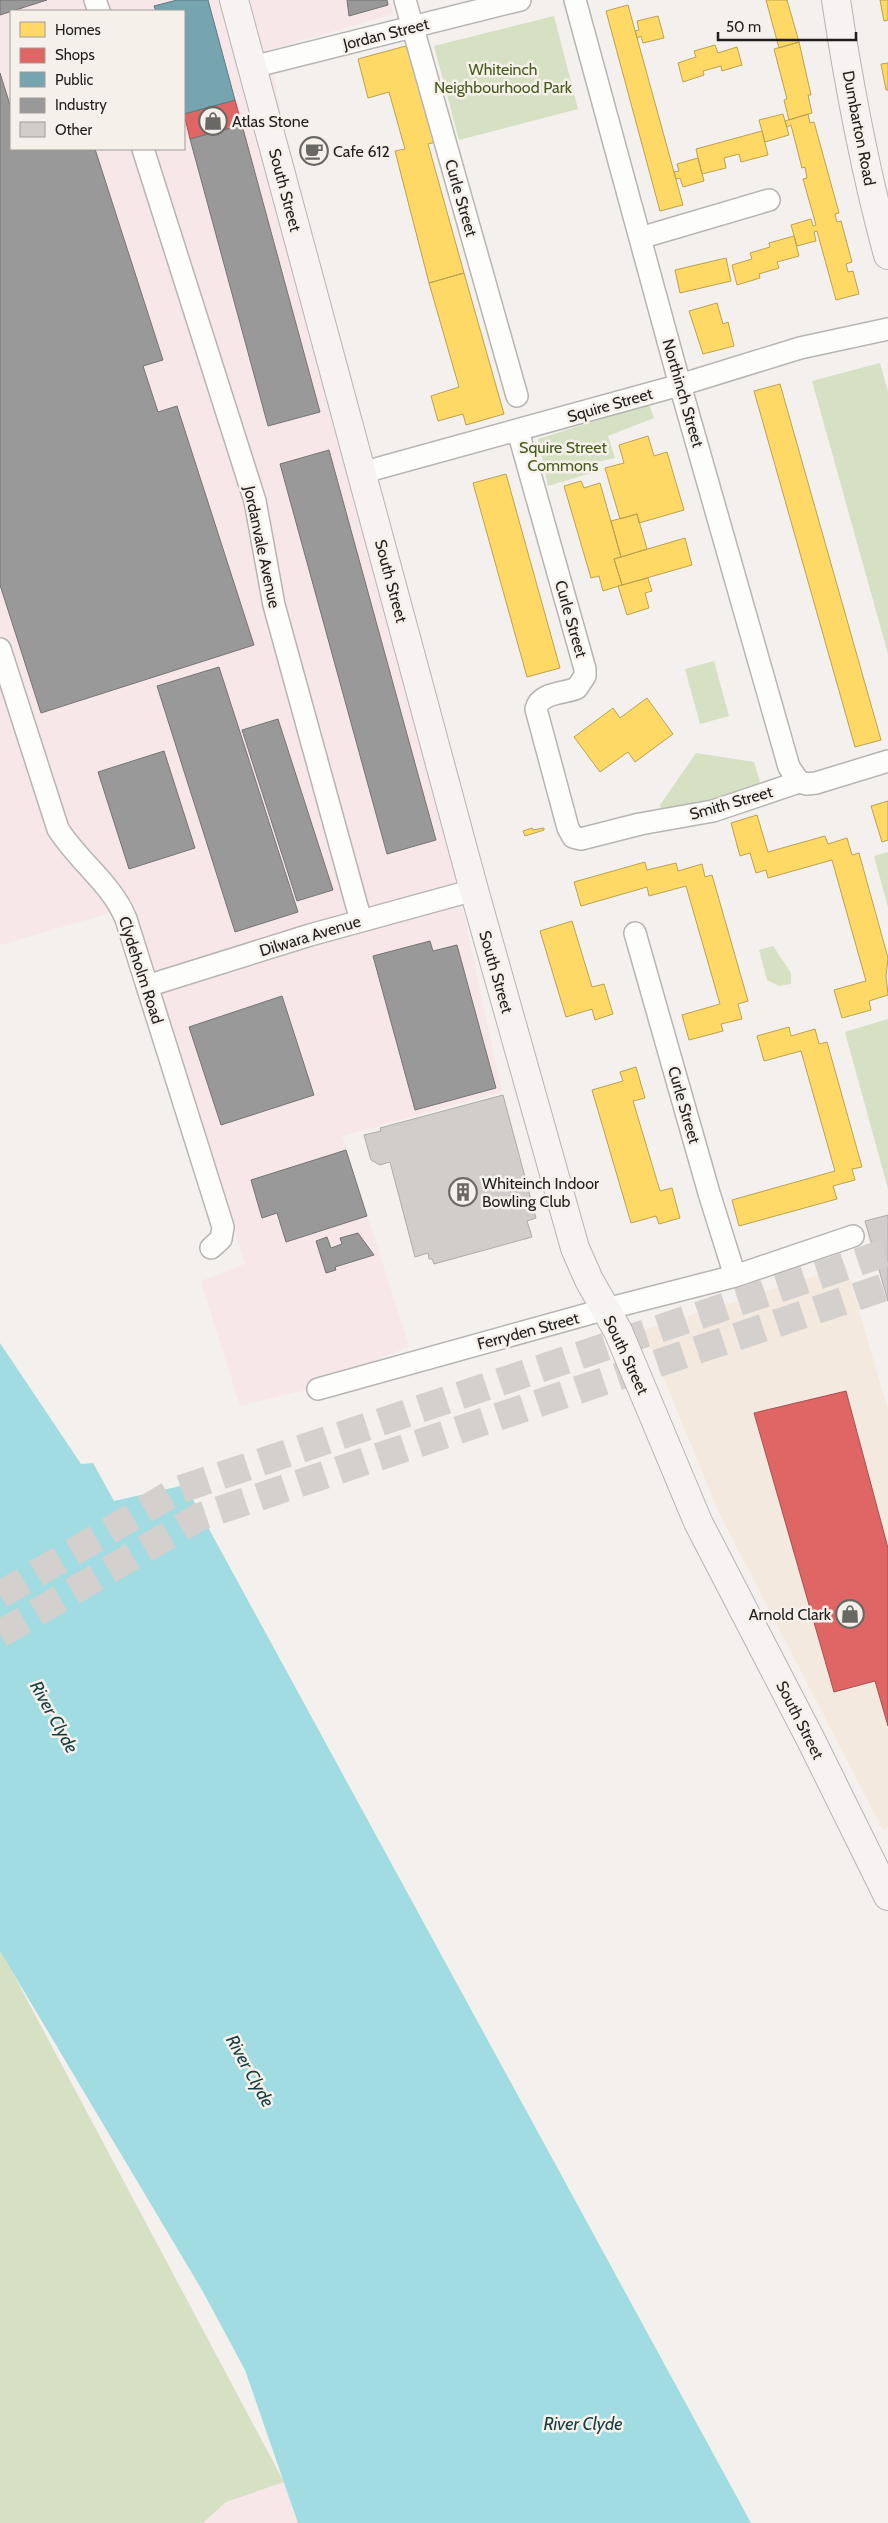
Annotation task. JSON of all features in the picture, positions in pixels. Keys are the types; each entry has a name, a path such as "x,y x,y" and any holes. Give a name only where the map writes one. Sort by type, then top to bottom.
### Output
{"street":[{"name":"South Street","path":"234,0 564,1216 588,1280 618,1331 695,1516 881,1862 888,1896"},
{"name":"Curle Street","path":"405,0 518,396"},
{"name":"Jordan Street","path":"252,67 520,0"},
{"name":"Northinch Street","path":"575,0 680,386 789,767 799,782"},
{"name":"Dumbarton Road","path":"836,0 853,112 869,184 888,255"},
{"name":"Jordanvale Avenue","path":"143,150 255,501 274,605 361,921"},
{"path":"640,238 769,200"},
{"name":"Squire Street","path":"362,473 680,386 800,348 888,329"},
{"name":"Curle Street","path":"518,431 585,669 585,676 577,688 544,698 536,708 568,828 573,837"},
{"name":"Clydeholm Road","path":"0,649 58,829 70,847 112,895 123,911 223,1227 222,1239 211,1248"},
{"name":"Smith Street","path":"573,837 581,839 640,824 713,812 799,782 807,784 816,783 888,761"},
{"name":"Dilwara Avenue","path":"147,986 361,921 474,890"},
{"name":"Curle Street","path":"635,933 709,1193 735,1276"},
{"name":"Ferryden Street","path":"318,1389 735,1276 853,1236"}],"shaded area":[{"path":"0,0 390,0 393,14 269,50 349,480 451,855 502,1092 342,1136 409,1346 310,1389 240,1406 201,1281 245,1264 134,906 0,945"},
{"path":"846,1266 888,1410 888,1828 883,1830 719,1513 644,1330"},
{"path":"284,2482 298,2523 203,2523 225,2502"}],"green space":[{"name":"Whiteinch Neighbourhood Park","path":"554,16 578,109 459,140 434,46"},
{"path":"880,363 888,392 888,654 812,381"},
{"name":"Squire Street Commons","path":"649,404 654,418 608,436 615,458 584,465 598,471 548,486 538,439"},
{"path":"714,661 729,716 700,724 685,669"},
{"path":"696,753 754,762 763,792 665,820 660,805"},
{"path":"888,852 888,907 874,856"},
{"path":"773,946 791,973 791,984 779,986 767,980 759,950"},
{"path":"888,1019 888,1189 845,1032"},
{"path":"0,1949 284,2482 226,2502 203,2523 0,2523"}],"water":[{"name":"River Clyde","path":"0,1343 81,1464 93,1463 114,1501 185,1485 751,2523 298,2523 245,2370 202,2290 0,1951"}],"building: Homes":[{"path":"766,0 787,0 799,42 779,48"},
{"path":"880,0 888,0 888,20 884,21"},
{"path":"628,5 683,205 660,211 606,11"},
{"path":"658,16 664,38 643,43 641,36 637,38 635,31 639,30 637,21"},
{"path":"799,42 811,95 808,95 812,113 789,120 784,100 787,99 774,49"},
{"path":"413,44 439,141 428,144 464,273 429,283 395,151 405,149 389,92 368,98 358,59"},
{"path":"715,45 718,53 737,47 742,65 722,71 721,66 703,71 704,75 683,82 678,63 696,57 694,51"},
{"path":"888,63 888,90 886,90 881,64"},
{"path":"783,114 789,135 765,142 759,120"},
{"path":"808,114 810,123 814,122 839,213 835,214 837,222 841,221 852,262 846,264 848,272 853,271 859,294 836,300 817,231 814,232 816,241 797,246 791,225 811,219 813,226 816,225 803,179 807,178 805,167 802,168 791,125 787,127 785,121"},
{"path":"762,131 768,155 741,162 739,154 724,158 726,168 702,174 696,149"},
{"path":"698,158 704,181 683,187 680,178 676,179 674,172 679,171 677,164"},
{"path":"794,236 799,256 777,262 779,268 759,274 760,278 737,285 732,265 752,259 750,253 770,247 769,243"},
{"path":"726,258 731,281 680,293 675,270"},
{"path":"464,273 504,414 466,425 463,414 438,421 431,396 459,387 429,283"},
{"path":"717,303 723,324 728,322 734,346 703,354 689,311"},
{"path":"780,384 881,740 855,747 754,391"},
{"path":"648,436 654,456 667,452 684,510 639,523 637,514 620,519 605,468 624,463 619,445"},
{"path":"506,474 560,668 527,677 473,483"},
{"path":"581,481 584,488 600,483 621,557 614,559 622,585 603,591 599,576 591,578 564,486"},
{"path":"637,514 647,549 621,557 611,521"},
{"path":"685,538 692,565 622,585 614,559"},
{"path":"648,578 652,591 645,593 649,608 627,615 618,586"},
{"path":"647,698 673,734 635,762 628,752 600,772 574,737 613,708 620,718"},
{"path":"888,801 888,840 882,842 871,806"},
{"path":"757,815 768,852 825,836 828,844 847,838 852,855 859,853 888,958 886,976 888,995 869,1001 871,1010 842,1018 834,990 866,981 832,860 768,878 766,870 756,873 750,853 740,856 731,823"},
{"path":"532,828 533,830 544,828 544,830 525,836 523,831"},
{"path":"645,862 647,870 676,863 678,871 702,864 705,877 712,875 748,1001 738,1004 742,1019 721,1024 723,1031 689,1040 682,1015 720,1004 686,886 649,896 647,887 581,906 574,882"},
{"path":"572,921 592,987 604,984 613,1014 595,1020 592,1009 566,1017 540,931"},
{"path":"789,1027 791,1036 815,1029 819,1044 827,1042 862,1167 852,1169 855,1180 833,1186 837,1199 739,1226 732,1200 835,1171 801,1051 764,1061 757,1036"},
{"path":"636,1067 645,1098 633,1101 660,1191 672,1188 680,1218 659,1224 656,1216 631,1223 592,1090 623,1081 620,1072"}],"building: Shops":[{"name":"Atlas Stone","path":"235,100 242,125 190,139 185,114"},
{"name":"Cafe 612","path":"316,142 320,159 312,160 309,143"},
{"name":"Arnold Clark","path":"846,1391 888,1548 888,1726 875,1681 834,1692 754,1413"}],"building: Public":[{"path":"177,0 208,0 235,100 185,114 185,10 156,10 154,6"}],"building: Industry":[{"path":"0,0 47,0 10,10 10,12 0,15"},
{"path":"347,0 387,0 388,5 349,16"},
{"path":"0,73 10,105 10,150 95,150 163,360 143,366 158,412 177,406 254,645 41,713 0,585"},
{"path":"242,125 320,412 268,426 190,139"},
{"path":"329,450 436,840 387,854 280,464"},
{"path":"219,667 298,912 235,932 157,686"},
{"path":"278,719 333,890 297,901 242,730"},
{"path":"164,751 195,848 129,869 98,772"},
{"path":"430,941 433,951 457,945 496,1088 415,1110 373,956"},
{"path":"282,996 314,1095 221,1125 189,1027"},
{"path":"346,1150 367,1216 286,1242 277,1213 262,1218 251,1180"},
{"path":"358,1233 374,1255 335,1267 336,1270 326,1273 316,1241 327,1237 331,1248 342,1244 340,1238"}],"building: Other":[{"name":"Whiteinch Indoor Bowling Club","path":"503,1095 536,1218 527,1221 532,1237 434,1264 432,1259 429,1259 428,1253 415,1257 390,1162 380,1165 371,1160 364,1135 381,1131 380,1128"},
{"path":"888,1215 888,1301 865,1221"}],"tunnel":[{"path":"0,1595 178,1490 888,1252"},
{"path":"0,1634 199,1517 888,1286"}],"place":[{"name":"Atlas Stone","path":"213,121"},
{"name":"Cafe 612","path":"314,151"},
{"name":"Whiteinch Indoor Bowling Club","path":"463,1192"},
{"name":"Arnold Clark","path":"850,1614"}]}
